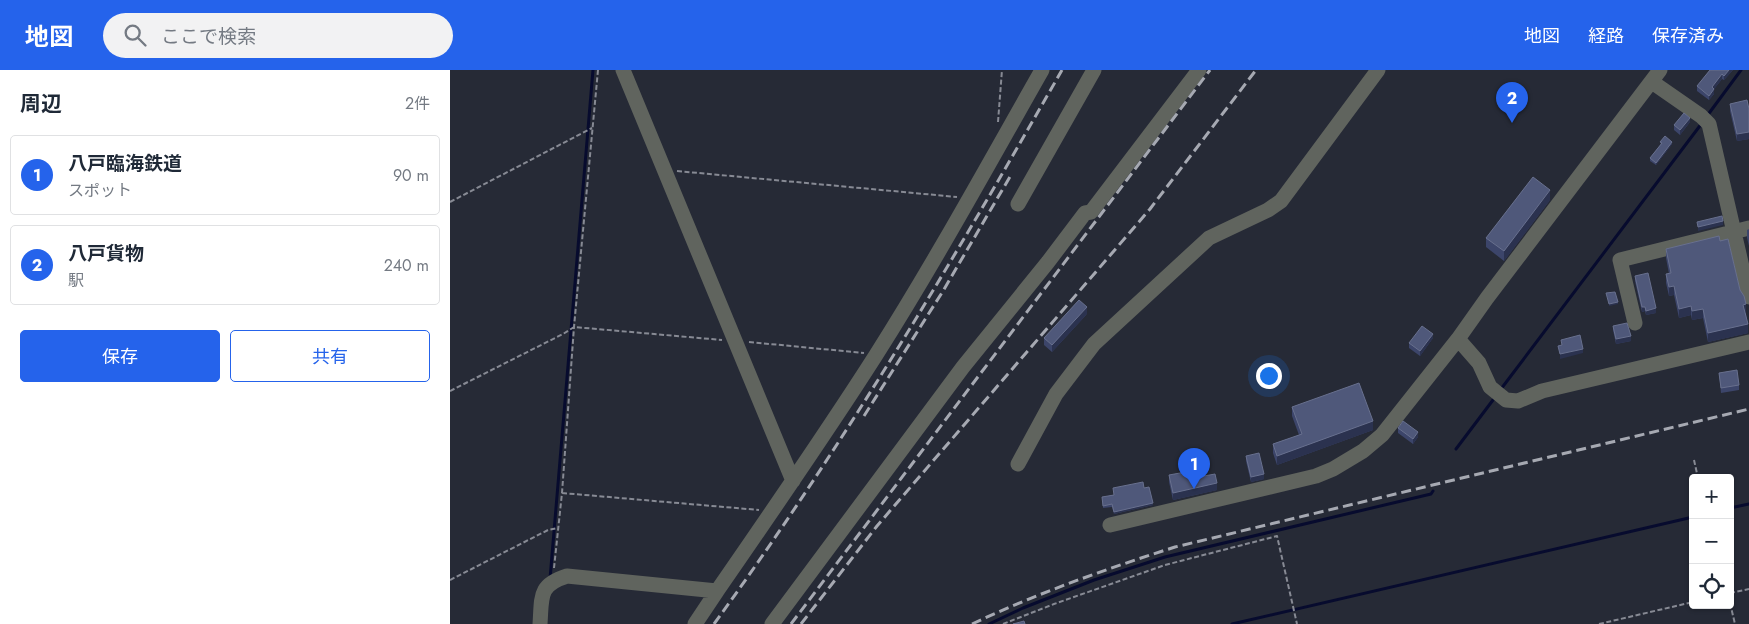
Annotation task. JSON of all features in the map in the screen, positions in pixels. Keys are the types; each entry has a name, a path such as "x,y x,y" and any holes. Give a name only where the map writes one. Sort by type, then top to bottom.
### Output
{"street":[{"path":"623,70 793,481"},
{"path":"695,624 793,481 876,354 970,198 1042,70"},
{"path":"1018,204 1094,70"},
{"path":"772,624 963,367 1085,214 1091,212 1199,70"},
{"path":"1018,464 1056,394 1094,344 1209,238 1281,202 1378,70"},
{"path":"1110,525 1316,476 1334,469 1363,451 1382,435 1458,339 1656,76 1709,124 1749,297"},
{"path":"1635,323 1620,260 1749,228"},
{"path":"1458,339 1479,363 1490,387 1506,400 1518,401 1542,391 1749,342"},
{"path":"540,624 541,600 544,588 553,580 567,576 717,591"}],"path":[{"path":"553,580 598,70"},
{"path":"998,125 1002,70"},
{"path":"450,202 593,128"},
{"path":"665,170 970,198"},
{"path":"450,391 574,327"},
{"path":"1694,460 1697,474"},
{"path":"562,493 772,511"},
{"path":"450,580 548,530 558,528"},
{"path":"1003,624 1165,564 1277,536 1297,624"},
{"path":"1734,593 1749,589"},
{"path":"1599,624 1689,603"},
{"path":"1731,609 1735,624"}],"building":[{"path":"1710,70 1729,70 1724,76 1722,74 1712,87 1714,89 1709,96 1697,86"},
{"path":"1747,100 1749,132 1737,134 1730,104"},
{"path":"1684,113 1690,118 1680,130 1674,125"},
{"path":"1665,136 1672,142 1656,163 1650,158"},
{"path":"1533,177 1550,190 1504,251 1486,238"},
{"path":"1722,216 1723,221 1698,227 1697,222"},
{"path":"1719,236 1720,241 1728,239 1740,290 1746,304 1743,305 1748,324 1708,333 1703,309 1692,311 1691,306 1679,309 1674,286 1669,287 1666,274 1671,273 1666,249"},
{"path":"1648,273 1656,308 1646,311 1645,307 1642,307 1635,276"},
{"path":"1615,292 1618,302 1609,304 1606,293"},
{"path":"1079,300 1087,307 1052,345 1044,338"},
{"path":"1627,323 1631,336 1616,339 1613,326"},
{"path":"1422,326 1433,334 1420,351 1409,343"},
{"path":"1580,335 1583,349 1560,354 1558,346 1562,345 1561,340"},
{"path":"1737,370 1739,385 1721,388 1719,373"},
{"path":"1359,383 1373,421 1277,456 1273,444 1302,434 1292,407"},
{"path":"1403,421 1418,432 1413,439 1398,428"},
{"path":"1259,453 1264,474 1251,477 1246,456"},
{"path":"1191,471 1193,478 1215,474 1217,483 1173,493 1169,475"},
{"path":"1143,482 1144,488 1149,487 1153,503 1114,512 1112,504 1103,506 1102,497 1114,495 1113,488"},
{"path":"1024,621 1025,624 1013,624"}],"waterway":[{"path":"550,579 593,70"},
{"path":"1707,116 1741,70"},
{"path":"1501,389 1702,123"},
{"path":"1456,449 1496,396"},
{"path":"989,624 1023,608 1094,580 1165,557 1431,494 1433,491"},
{"path":"1734,507 1749,504"},
{"path":"1232,624 1689,518"}],"railway":[{"path":"714,624 807,490 896,352 1062,70"},
{"path":"791,624 1210,70"},
{"path":"801,624 877,526 1150,209 1256,70"},
{"path":"864,416 943,291 1011,175"},
{"path":"972,624 1072,582 1175,547 1749,409"}],"place":[{"name":"八戸貨物","path":"1512,123"},
{"name":"八戸臨海鉄道","path":"1194,489"}]}
